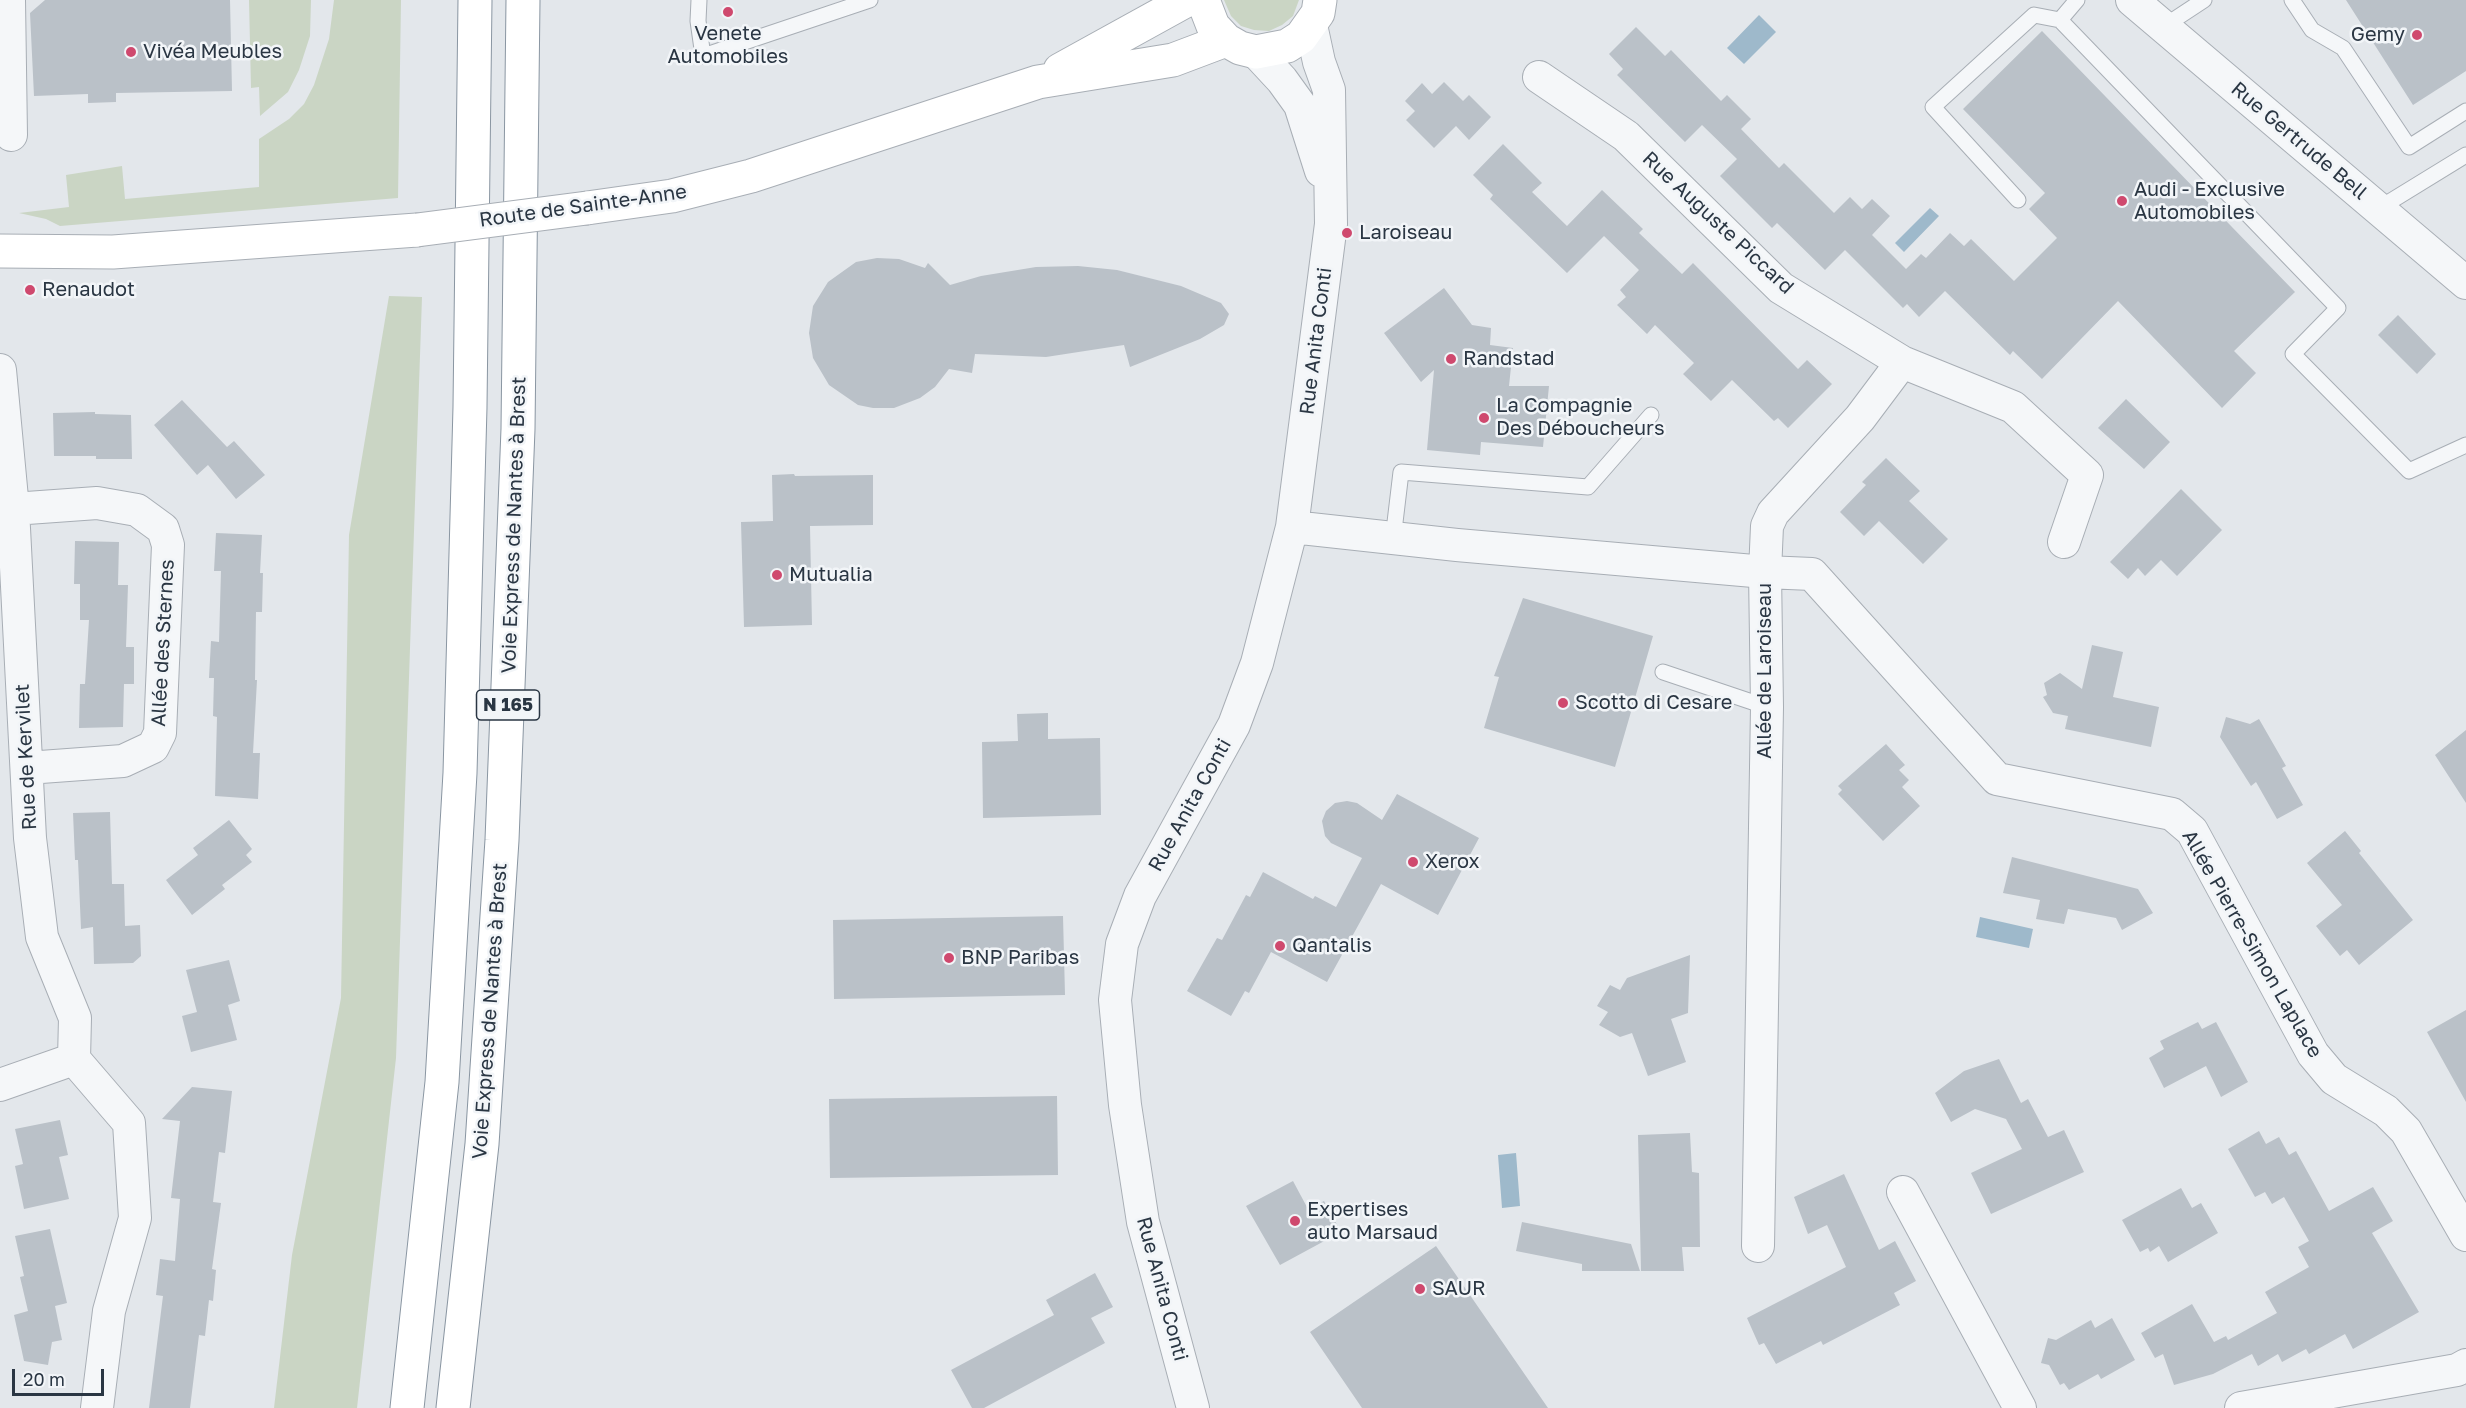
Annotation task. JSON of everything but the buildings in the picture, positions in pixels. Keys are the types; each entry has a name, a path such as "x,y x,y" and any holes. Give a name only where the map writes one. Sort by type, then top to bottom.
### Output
{"main road":[{"name":"N 165","path":"407,1408 442,1082 460,773 470,407 474,0"},
{"name":"Voie Express de Nantes à Brest","path":"453,1408 482,1144 502,840 518,429 523,0"},
{"name":"Route de Sainte-Anne","path":"1038,82 1187,0"},
{"path":"1203,0 1213,26 1226,40 1240,48 1256,52 1287,46 1301,37 1321,9"},
{"name":"Route de Sainte-Anne","path":"0,269 113,252 417,230 672,196 752,176 1038,82 1173,60 1226,40"},
{"name":"Route de Sainte-Anne","path":"0,251 113,252"}],"street":[{"path":"9,0 11,135"},
{"name":"Rue Gertrude Bell","path":"2132,0 2466,283"},
{"name":"Rue Anita Conti","path":"1193,1408 1143,1222 1125,1106 1116,1000 1122,944 1140,896 1234,725 1257,663 1292,527 1331,224 1329,90 1319,62 1321,9"},
{"name":"Rue Anita Conti","path":"1256,52 1300,105 1330,200"},
{"name":"Rue Auguste Piccard","path":"1539,77 1626,136 1781,288 1902,362 2013,407 2087,475 2064,542"},
{"path":"1765,572 1767,526 1773,513 1860,418 1902,362"},
{"name":"Rue de Kervilet","path":"0,370 4,386 13,509 30,838 42,937 75,1018 74,1059"},
{"name":"Allée des Sternes","path":"13,509 97,503 137,510 163,529 168,545 160,733 153,747 123,761 27,768"},
{"name":"Allée de Laroiseau","path":"1292,527 1393,539 1765,572 1767,707 1758,1246"},
{"name":"Allée Pierre-Simon Laplace","path":"1765,572 1812,574 1997,779 2172,814 2193,831 2313,1054 2334,1079 2386,1111 2406,1131 2466,1235"},
{"path":"0,1086 74,1059 129,1123 135,1218 109,1311 97,1408"},
{"path":"1903,1192 2020,1408"},
{"path":"2241,1408 2457,1370 2466,1365"}],"lane":[{"path":"699,0 698,21 703,56 870,0"},
{"path":"2060,20 2077,0"},
{"path":"2163,27 2204,0"},
{"path":"2292,0 2312,30 2343,48 2409,147 2466,111"},
{"path":"2018,201 1933,107 2034,15 2060,20 2338,308 2293,354 2409,471 2466,445"},
{"path":"2378,209 2466,154"},
{"path":"1393,539 1401,472 1588,487 1651,416"},
{"path":"1663,672 1767,707"}],"green space":[{"path":"249,0 311,0 310,36 299,70 288,92 260,116 259,87 251,88"},
{"path":"334,0 401,0 398,198 60,226 46,219 19,213 69,207 66,175 122,166 125,199 259,187 259,139 289,119 304,104 314,85 329,39"},
{"path":"1224,0 1299,0 1293,16 1282,25 1269,31 1241,26 1231,16"},
{"path":"389,296 422,297 396,1058 357,1408 274,1408 292,1255 341,998 349,535"}],"water":[{"path":"1759,15 1776,32 1744,64 1727,48"},
{"path":"1930,208 1939,216 1904,252 1895,243"},
{"path":"1980,917 2033,929 2029,948 1976,937"},
{"path":"1516,1153 1520,1206 1502,1208 1498,1155"}],"place":[{"name":"Venete Automobiles","path":"728,12"},
{"name":"Gemy","path":"2417,35"},
{"name":"Vivéa Meubles","path":"131,52"},
{"name":"Audi - Exclusive Automobiles","path":"2122,201"},
{"name":"Laroiseau","path":"1347,233"},
{"name":"Renaudot","path":"30,290"},
{"name":"Randstad","path":"1451,359"},
{"name":"La Compagnie Des Déboucheurs","path":"1484,418"},
{"name":"Mutualia","path":"777,575"},
{"name":"Scotto di Cesare","path":"1563,703"},
{"name":"Xerox","path":"1413,862"},
{"name":"Qantalis","path":"1280,946"},
{"name":"BNP Paribas","path":"949,958"},
{"name":"Expertises auto Marsaud","path":"1295,1221"},
{"name":"SAUR","path":"1420,1289"}]}
